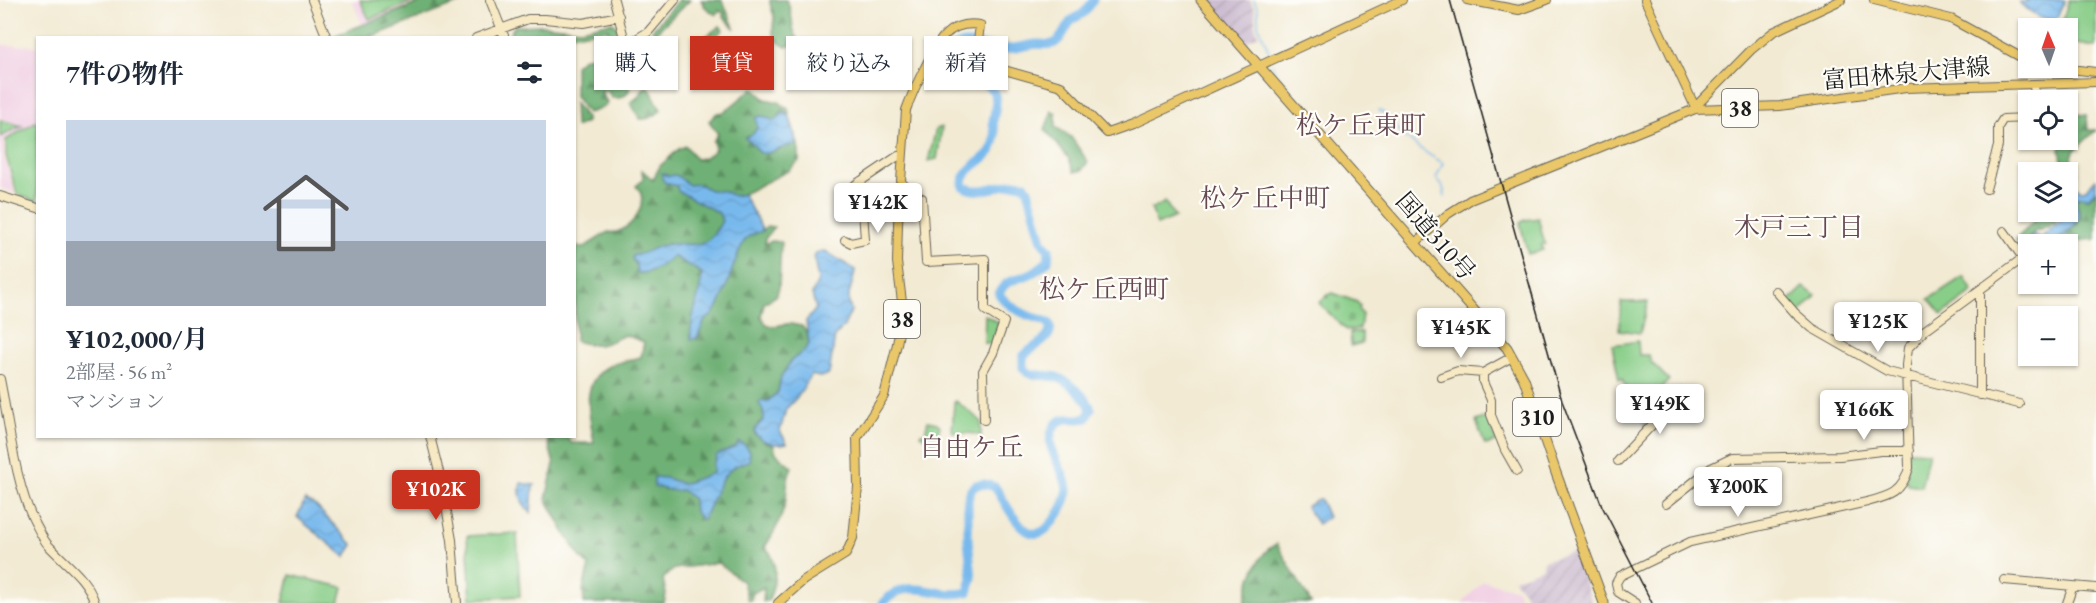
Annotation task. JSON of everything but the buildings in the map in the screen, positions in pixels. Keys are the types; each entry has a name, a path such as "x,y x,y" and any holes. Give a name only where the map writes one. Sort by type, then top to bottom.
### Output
{"highway":[{"name":"国道310号","path":"1201,0 1507,348 1524,379 1604,603"}],"main road":[{"name":"38","path":"777,603 804,580 846,554 853,538 858,487 857,438 884,396 903,310 897,262 906,110 911,94 940,42 952,30 964,25 980,25 976,57 983,64 1060,86 1107,133 1133,124 1402,0"},
{"path":"1467,0 1519,10 1547,0"},
{"name":"38","path":"1645,0 1696,109"},
{"name":"富田林泉大津線","path":"1696,109 1751,50 1773,32 1841,0"},
{"name":"富田林泉大津線","path":"1874,0 1951,19 2018,56"},
{"path":"2078,70 2096,72"},
{"name":"富田林泉大津線","path":"1415,243 1448,214 1470,200 1696,109 1780,106 1902,88 2096,82"},
{"name":"38","path":"1714,88 1720,107"}],"street":[{"path":"312,0 326,36"},
{"path":"490,0 503,36"},
{"path":"614,0 626,45 648,32 675,0"},
{"path":"481,36 528,19 582,23 619,16"},
{"path":"2034,84 2034,90"},
{"path":"1986,189 1998,146 1998,127 2003,119 2018,118"},
{"path":"845,240 851,243 865,240 858,183 898,156 902,156"},
{"path":"902,182 913,195 922,198 926,262 985,259 985,310 1004,322 993,353 983,371 984,420"},
{"path":"0,195 36,207"},
{"path":"1635,603 1620,594 1617,589 1617,579 1626,572 1690,542 1867,502 1891,495 1899,489 1909,468 1906,356 1914,340 1925,330 2023,258 2004,231"},
{"path":"1980,290 1980,395"},
{"path":"1776,291 1812,328 1887,371 2019,404"},
{"path":"1441,377 1458,371 1483,373 1512,357"},
{"path":"1483,373 1483,382 1491,400 1491,415 1505,450 1517,471"},
{"path":"0,379 21,483 34,521 48,545 80,575 95,603"},
{"path":"1618,460 1684,391"},
{"path":"430,438 453,540 457,603"},
{"path":"1666,504 1711,468 1732,458 1840,456 1881,451 1909,451"},
{"path":"2004,580 2096,588"},
{"path":"2067,603 2073,586"}],"shaded area":[{"path":"352,0 420,0 362,24"},
{"path":"1208,0 1250,0 1255,11 1255,27 1259,35 1248,40 1248,45"},
{"path":"0,45 36,46 36,123 4,139 4,157 15,193 0,188"},
{"path":"1574,552 1592,603 1527,603 1525,593 1514,579 1543,568 1543,561"},
{"path":"1483,581 1517,589 1521,603 1462,603"}],"green space":[{"path":"360,0 416,0 369,19"},
{"path":"426,0 468,0 374,36 334,36"},
{"path":"678,0 690,0 654,34 652,30"},
{"path":"701,0 722,0 735,29 723,16 724,13 719,11 716,15 705,7"},
{"path":"770,0 786,0 789,5 796,36 786,36 786,47 775,38 774,17"},
{"path":"2069,0 2096,0 2096,47 2078,44 2078,18 2063,18"},
{"path":"612,22 617,26 619,36 609,36 608,29 580,34 565,33 565,36 512,36 510,32 515,26 543,25 581,29"},
{"path":"720,26 723,30 716,36 706,36"},
{"path":"586,57 594,57 594,90 607,90 601,92 607,102 606,105 587,113 576,97 576,64"},
{"path":"607,90 629,90 620,98 612,98"},
{"path":"643,90 651,90 661,110 652,117 640,119 630,103"},
{"path":"751,90 755,90 765,99 779,102 788,109 799,154 799,161 788,171 743,194 762,230 767,226 774,227 765,239 765,244 772,241 781,242 779,288 776,296 764,303 761,316 769,326 788,324 802,326 807,333 809,344 791,361 781,377 778,392 768,401 763,410 764,419 758,424 755,434 765,442 773,444 776,453 792,467 788,476 786,499 781,516 765,547 773,559 775,572 773,586 769,600 763,602 764,587 753,593 751,600 748,601 743,582 718,563 674,569 663,579 666,594 664,603 584,603 583,590 589,566 571,543 546,499 554,464 547,438 568,438 571,443 594,443 588,400 593,381 609,366 641,357 644,342 625,335 600,345 576,341 576,246 583,248 608,232 616,232 630,224 636,217 642,201 636,186 643,180 642,170 653,180 660,166 679,149 686,146 696,159 711,153 715,149 713,141 718,134 709,121 717,113 724,112"},
{"path":"576,105 586,118 586,122 576,127"},
{"path":"1052,111 1056,113 1056,127 1071,137 1088,162 1082,170 1074,172 1069,159 1045,129"},
{"path":"2078,114 2087,115 2088,130 2096,130 2078,147"},
{"path":"0,120 22,126 0,137"},
{"path":"36,122 36,202 17,194 6,156 6,140"},
{"path":"942,127 937,159 928,161 936,129"},
{"path":"2060,150 2075,150 2071,162 2062,162"},
{"path":"2096,191 2096,240 2078,242 2078,234 2066,234 2081,217 2078,197 2084,196 2088,199"},
{"path":"1165,202 1175,217 1157,225 1151,208"},
{"path":"1538,218 1545,244 1541,245 1543,250 1528,254 1520,223"},
{"path":"2055,222 2032,234 2021,234 2032,223"},
{"path":"1964,276 1973,292 1942,315 1929,299"},
{"path":"1804,287 1816,296 1798,315 1787,303"},
{"path":"1333,293 1357,302 1360,306 1359,310 1362,314 1360,329 1346,330 1319,303"},
{"path":"1621,302 1648,302 1640,333 1619,330"},
{"path":"985,315 999,323 992,344 984,343"},
{"path":"1350,332 1362,332 1362,343 1351,346"},
{"path":"1638,341 1639,355 1649,355 1651,362 1669,380 1659,391 1669,402 1646,427 1622,379 1619,380 1612,345"},
{"path":"956,401 981,421 981,436 952,432 954,402"},
{"path":"1487,417 1497,442 1485,445 1476,421"},
{"path":"928,421 940,426 934,443 920,435 925,433"},
{"path":"1909,451 1929,452 1921,486 1908,484 1906,480"},
{"path":"517,533 520,596 471,599 467,536"},
{"path":"1277,544 1311,603 1245,603 1251,578 1259,561 1270,548"},
{"path":"290,575 343,587 339,603 283,603"}],"water":[{"path":"2031,0 2065,0 2056,18 2040,18 2019,3"},
{"path":"784,113 789,115 796,145 770,153 760,153 745,138 753,134 757,128 756,117 763,116 774,121"},
{"path":"662,173 668,176 676,175 689,185 699,184 710,190 723,191 734,196 743,194 763,231 746,239 736,258 718,306 705,320 697,338 691,340 702,273 673,256 656,268 637,273 636,264 632,259 633,255 670,244 702,244 715,233 722,221 719,213 678,191 677,186 664,181"},
{"path":"2096,179 2096,190 2088,198 2078,197 2078,188 2086,189"},
{"path":"2058,222 2076,222 2065,234 2045,234"},
{"path":"825,251 855,270 849,294 851,311 844,326 835,336 829,374 820,377 811,375 799,395 786,409 780,431 787,443 770,443 755,434 755,429 764,419 759,403 768,401 778,392 781,377 791,361 809,344 806,321 816,309 812,294 818,281 814,257 818,252"},
{"path":"739,442 745,445 750,452 749,461 730,470 724,477 702,520 694,511 693,499 682,490 654,487 654,477 666,478 683,484 713,473 717,455 736,447"},
{"path":"521,483 535,485 531,513 522,500"},
{"path":"1318,499 1328,517 1318,524 1306,507"},
{"path":"305,500 316,506 353,545 345,557 297,517"}],"waterway":[{"path":"883,603 893,594 903,590 956,594 968,592 972,578 968,540 968,499 971,490 976,485 985,484 995,487 1017,522 1032,533 1040,533 1049,526 1065,500 1066,482 1052,449 1050,441 1052,432 1059,421 1087,418 1091,409 1081,395 1066,382 1056,377 1028,373 1023,368 1023,357 1046,339 1049,335 1050,324 1008,304 999,294 1009,282 1032,273 1048,261 1049,250 1042,241 1028,190 1024,184 1009,184 985,190 963,186 968,172 990,152 994,145 993,122 996,98 991,88 985,84 956,77 951,73 948,66 948,55 951,48 968,44 1005,49 1053,44 1058,41 1072,20 1081,15 1093,0"},
{"path":"1254,0 1258,10 1258,25 1271,56"},
{"path":"1272,64 1275,72 1290,89"},
{"path":"1378,110 1388,116 1409,140 1443,163 1436,178 1443,187 1445,197"}],"railway":[{"path":"1450,0 1562,401 1602,506 1652,603"}],"district":[{"name":"松ケ丘東町","path":"1361,125"},
{"name":"松ケ丘中町","path":"1265,198"},
{"name":"木戸三丁目","path":"1799,227"},
{"name":"松ケ丘西町","path":"1104,289"},
{"name":"自由ケ丘","path":"971,447"}]}
